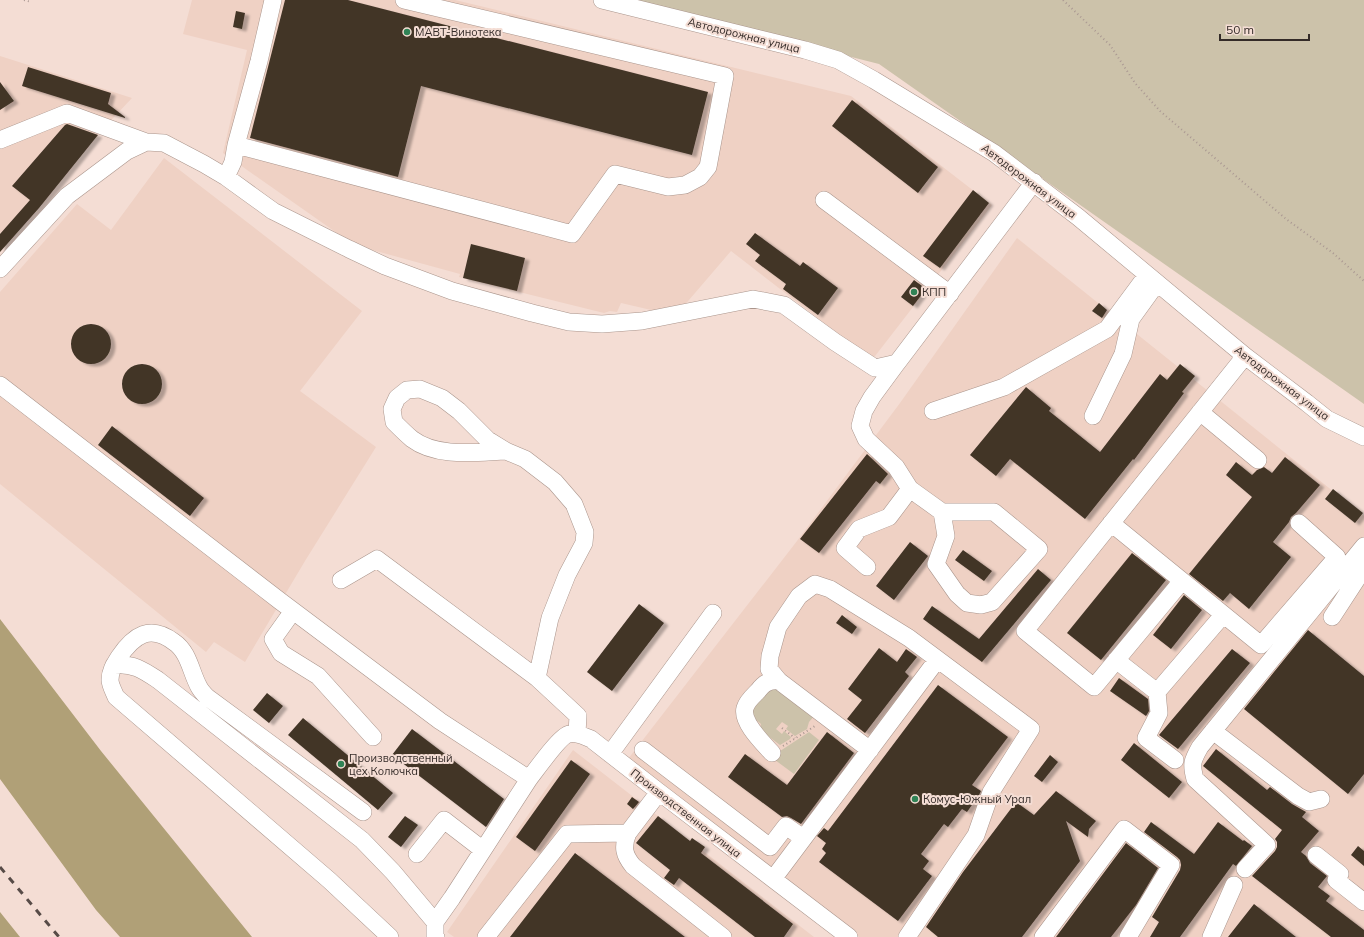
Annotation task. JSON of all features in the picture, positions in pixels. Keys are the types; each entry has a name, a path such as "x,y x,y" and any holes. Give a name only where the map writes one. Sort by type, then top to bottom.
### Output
{"street":[{"path":"226,177 233,162 273,0"},
{"path":"236,145 572,234 615,174 668,187 685,185 700,177 708,166 725,76 404,0"},
{"name":"Автодорожная улица","path":"602,0 805,50 838,60 874,80 994,153 1034,182 1245,356 1327,419 1364,437"},
{"path":"0,140 67,113 146,142 164,143 226,177 273,211 385,266 452,291 569,322 602,324 642,321 753,299 784,305 835,342 875,368 897,363"},
{"path":"0,269 67,196 127,151 146,142"},
{"path":"942,512 946,536 936,564 957,594 967,603 981,605 992,602 1039,549 994,512 942,512 910,489 896,467 866,439 860,426 864,411 897,363 1034,182"},
{"path":"824,200 950,294"},
{"path":"933,411 1004,386 1107,329 1152,279"},
{"path":"1093,416 1123,354 1131,319 1152,279"},
{"path":"1182,581 1094,687 1024,631 1245,356"},
{"path":"0,385 293,611 440,721 529,779"},
{"path":"506,451 452,453 429,447 413,440 394,422 392,409 397,398 407,390 420,389 442,398 459,411 488,440 506,451 525,459 555,482 574,504 585,532 584,543 567,575 550,618 537,678"},
{"path":"1200,412 1258,460"},
{"path":"867,567 845,548 859,529 889,518 910,489"},
{"path":"1111,523 1261,645 1337,557 1299,523"},
{"path":"1245,869 1267,845 1195,779 1192,768 1193,758 1200,747 1364,546"},
{"path":"114,665 124,664 138,667 158,680 362,840 393,872 436,929 483,850 529,779 559,740 568,734 577,733 578,716 537,678 377,559 341,580"},
{"path":"1332,617 1364,568"},
{"path":"870,750 779,681 769,669 770,656 778,627 799,596 815,584 830,589 909,638 1031,729 991,792 976,835 907,937"},
{"path":"293,611 273,639 281,653 318,676 373,738"},
{"path":"610,754 713,613"},
{"path":"1175,760 1146,738 1159,713 1157,692 1223,615"},
{"path":"363,812 207,697 199,687 186,656 176,643 163,635 151,632 140,635 132,640 111,669 110,682 116,697 330,880 390,937"},
{"path":"773,880 937,660"},
{"path":"1116,660 1157,692"},
{"path":"772,753 750,727 745,717 744,710 748,701 763,684 771,680 779,681"},
{"path":"1213,731 1298,796 1309,802 1321,799"},
{"name":"Производственная улица","path":"577,733 590,739 849,937"},
{"path":"643,750 770,848 786,826 803,838"},
{"path":"659,792 628,833 625,840 624,850 626,858 633,866 723,937"},
{"path":"417,854 444,820 483,850"},
{"path":"1042,937 1124,829 1170,864 1128,937"},
{"path":"486,937 567,834 628,833"},
{"path":"1316,855 1340,874 1336,880 1364,902"},
{"path":"1211,937 1234,885"}],"path":[{"path":"24,0 30,2"},
{"path":"1063,0 1110,45 1135,83 1160,111 1286,219 1333,253 1364,281"},
{"path":"772,753 828,719"},
{"path":"782,728 795,738"}],"shaded area":[{"path":"192,0 455,0 851,96 992,205 872,360 731,251 683,307 660,312 621,303 617,312 610,311 604,313 459,277 460,274 354,245 223,153 247,50 183,34"},
{"path":"627,0 1364,0 1364,404 879,64"},
{"path":"0,56 132,98 99,133 39,208 0,252"},
{"path":"164,158 362,311 300,391 376,447 305,561 245,662 214,642 206,652 0,484 0,292 77,204 111,230"},
{"path":"1017,238 1364,516 1364,937 859,937 628,759 797,541 900,403"},
{"path":"0,619 101,751 252,937 120,937 96,910 0,779"},
{"path":"776,686 814,716 809,722 807,729 795,736 786,729 788,726 782,722 776,729 782,734 784,731 791,737 780,745 760,730 761,724 752,716 749,709 765,689"},
{"path":"809,732 819,740 794,774 771,757"},
{"path":"573,750 814,937 454,937 447,932"},
{"path":"0,912 20,937 0,937"}],"building":[{"path":"285,0 348,0 708,92 692,155 421,86 398,177 250,138"},
{"path":"236,11 245,13 242,29 233,27"},
{"path":"28,67 111,93 108,104 125,118 22,86"},
{"path":"0,82 14,101 0,110"},
{"path":"852,100 938,167 918,193 832,126"},
{"path":"67,124 98,135 39,208 0,252 0,234 30,200 12,186"},
{"path":"973,190 989,203 940,268 923,256"},
{"path":"755,233 800,266 803,262 838,288 818,315 783,289 786,284 755,261 760,255 746,244"},
{"path":"471,244 525,258 517,291 463,278"},
{"name":"КПП","path":"914,280 926,289 913,306 901,297"},
{"path":"1099,303 1107,310 1102,318 1092,311"},
{"path":"95,324 102,327 108,333 111,344 110,352 102,361 95,364 87,364 80,361 72,352 71,340 74,333 83,325"},
{"path":"146,364 153,367 159,373 162,384 161,392 153,401 146,404 138,404 131,401 123,392 122,380 125,373 134,365"},
{"path":"1180,364 1195,376 1134,460 1133,459 1085,519 1010,459 996,476 970,455 1026,387 1051,408 1049,411 1100,452 1160,374 1167,380"},
{"path":"112,426 204,498 190,516 98,445"},
{"path":"867,454 888,474 880,484 876,481 819,553 800,539"},
{"path":"1285,457 1320,485 1291,517 1289,522 1273,542 1291,557 1249,609 1230,593 1223,601 1189,574 1252,497 1226,475 1236,462 1252,475 1257,470 1264,467 1272,473"},
{"path":"1333,489 1363,513 1355,523 1325,499"},
{"path":"910,542 928,556 894,600 876,586"},
{"path":"963,550 992,571 984,581 955,560"},
{"path":"1132,553 1166,580 1101,660 1067,633"},
{"path":"1038,569 1051,580 982,662 923,619 932,606 979,639"},
{"path":"1184,595 1202,610 1171,649 1153,635"},
{"path":"639,604 664,623 612,691 587,672"},
{"path":"842,615 857,627 852,634 836,623"},
{"path":"1308,630 1364,676 1364,774 1348,794 1244,709"},
{"path":"879,648 897,662 906,649 917,657 905,672 909,676 865,733 847,719 862,700 848,689"},
{"path":"1232,649 1250,663 1178,749 1159,735"},
{"path":"1119,678 1148,699 1149,711 1146,716 1110,691"},
{"name":"Комус-Южный Урал","path":"938,685 1008,737 972,785 981,791 967,812 962,809 948,827 944,824 921,854 929,861 923,869 932,876 898,921 819,862 826,853 822,849 826,843 817,836 824,828 828,831"},
{"path":"267,693 283,706 269,723 253,710"},
{"name":"Производственный цех Колючка","path":"303,718 393,793 378,810 288,735"},
{"path":"412,729 504,799 486,827 392,755"},
{"path":"827,732 854,753 801,824 787,816 782,817 728,777 745,754 787,785"},
{"path":"1134,743 1182,782 1169,798 1121,760"},
{"path":"1216,749 1267,790 1270,787 1292,804 1306,812 1302,817 1319,831 1301,852 1306,856 1310,863 1327,876 1318,887 1330,896 1326,901 1364,930 1364,937 1331,937 1252,876 1275,851 1277,842 1275,839 1282,830 1203,766"},
{"path":"1050,755 1058,762 1042,782 1034,776"},
{"path":"571,760 590,774 535,851 516,837"},
{"path":"1056,791 1096,821 1089,829 1088,837 1066,821 1080,861 1022,937 938,937 926,927 963,872 1016,802 1034,815"},
{"path":"632,797 639,802 633,809 627,804"},
{"path":"405,816 418,825 401,847 388,837"},
{"path":"658,816 690,841 692,838 705,847 701,853 793,924 784,937 755,937 679,878 674,885 664,878 670,870 636,843"},
{"path":"1151,822 1194,854 1218,822 1252,846 1236,866 1233,864 1180,937 1150,937 1159,922 1152,917 1180,870 1181,865 1180,860 1177,857 1144,832"},
{"path":"1126,843 1158,868 1136,905 1111,937 1056,937"},
{"path":"1358,846 1364,851 1364,866 1351,855"},
{"path":"575,853 685,937 510,937"},
{"path":"1254,904 1296,937 1228,937"}],"railway":[{"path":"0,867 59,937"}],"place":[{"name":"МАВТ-Винотека","path":"407,32"},
{"name":"КПП","path":"914,292"},
{"name":"Производственный цех Колючка","path":"341,764"},
{"name":"Комус-Южный Урал","path":"915,799"}]}
